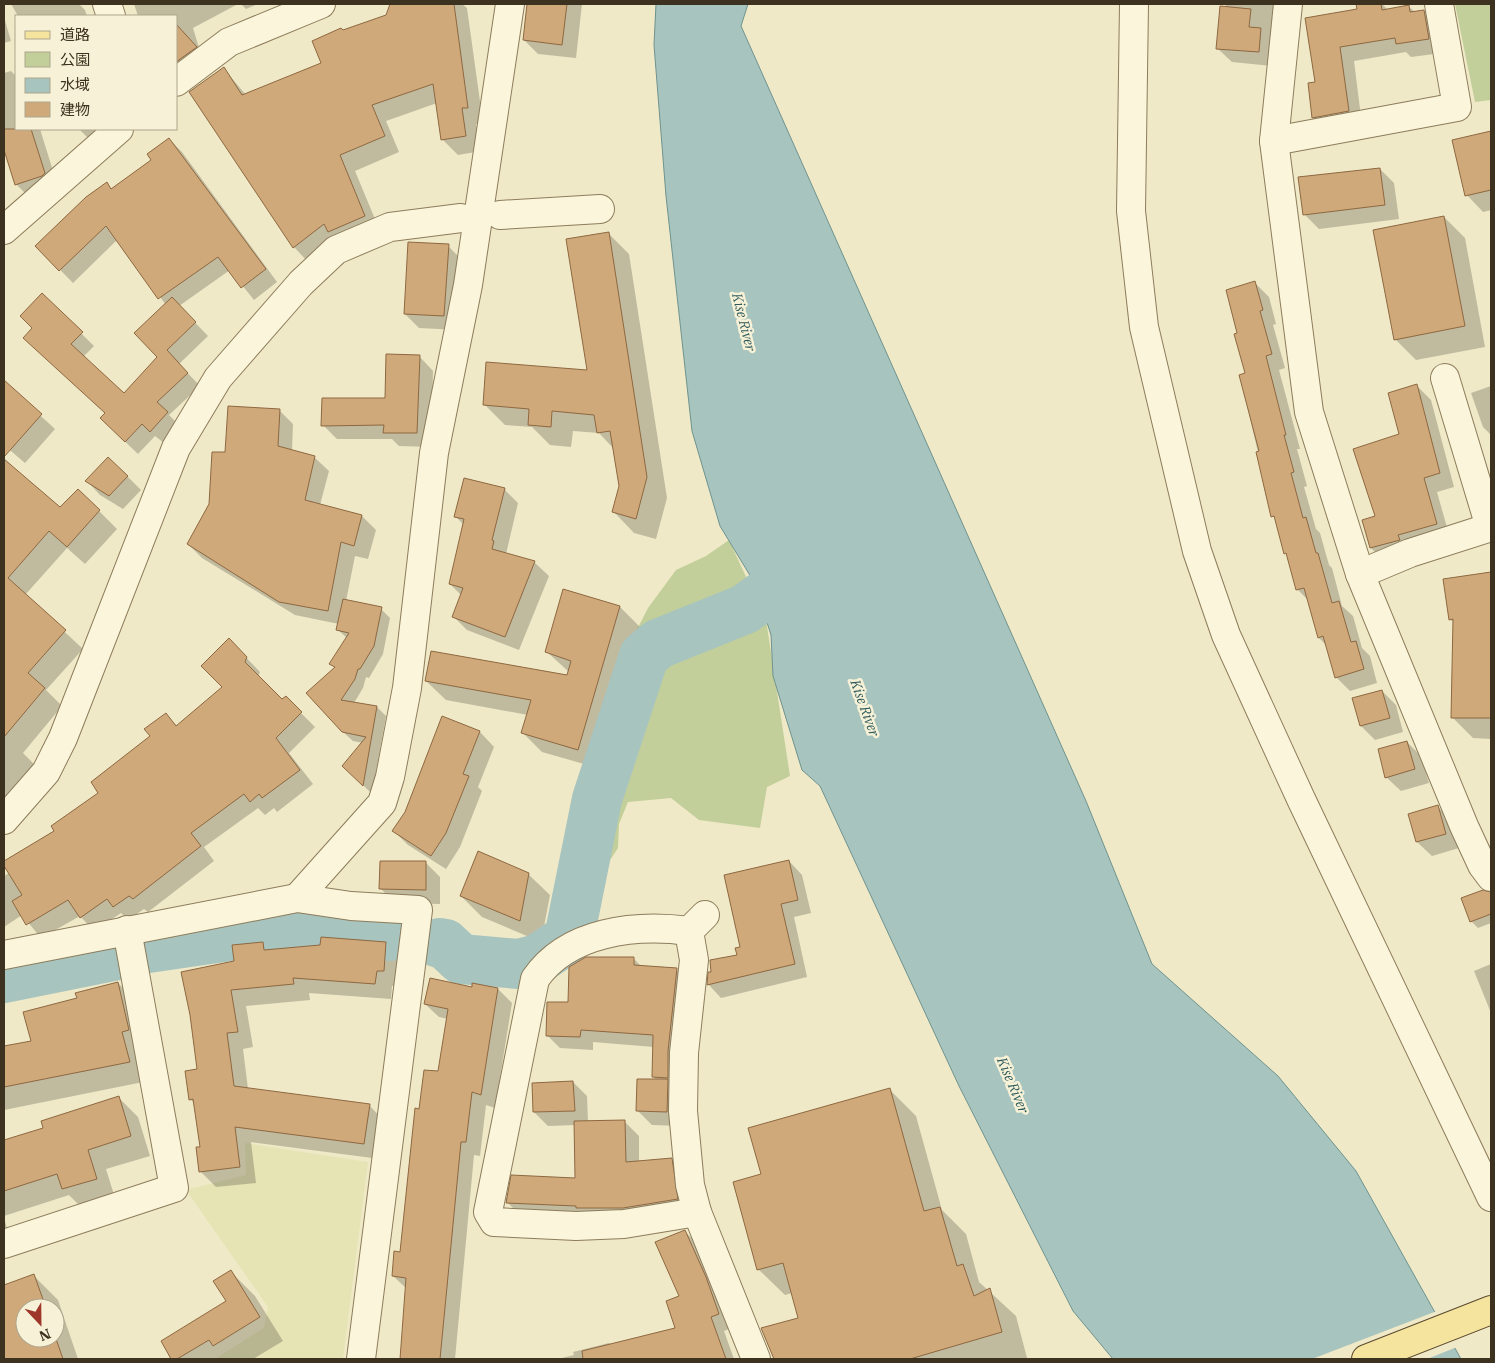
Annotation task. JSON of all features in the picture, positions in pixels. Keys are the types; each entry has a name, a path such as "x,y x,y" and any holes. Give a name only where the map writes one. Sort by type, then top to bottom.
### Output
{"main road":[{"path":"1366,1359 1491,1310"}],"street":[{"path":"178,80 228,42 321,4"},
{"path":"297,898 382,803 390,777 407,688 434,453 468,285 510,4"},
{"path":"1134,4 1131,210 1143,317 1197,551 1226,635 1297,791 1491,1197"},
{"path":"1288,4 1274,141 1309,412 1360,574 1464,826 1482,865 1491,877"},
{"path":"1274,141 1457,107 1439,4"},
{"path":"5,221 117,130"},
{"path":"500,215 600,209"},
{"path":"4,820 46,772 63,738 176,448 218,378 301,283 336,250 390,227 461,218"},
{"path":"1360,574 1410,553 1491,527 1445,378"},
{"path":"4,955 297,898 351,906 418,910 361,1359"},
{"path":"698,1212 624,1224 576,1226 494,1222 488,1212 535,979 544,966 580,942 604,933 697,923 684,1053 683,1111 690,1184 698,1212 756,1359"},
{"path":"4,1244 174,1188 127,930"}],"shaded area":[{"path":"245,1143 368,1162 343,1359 215,1359 264,1328 268,1307 186,1190 246,1175"}],"green space":[{"path":"1455,4 1491,4 1491,100 1475,102"},
{"path":"729,540 766,620 790,776 767,787 760,828 699,820 671,798 628,802 619,824 618,848 573,916 552,916 575,814 628,647 648,608 676,570 706,556"}],"water":[{"name":"Kise River","path":"656,4 748,4 741,26 1086,801 1152,964 1278,1076 1356,1171 1461,1359 1113,1359 1073,1311 959,1086 820,786 802,770 773,676 771,635 754,582 720,526 692,431 666,196 654,45"}],"pier":[{"path":"1437,1311 1457,1347 1427,1359 1312,1359"}],"building":[{"path":"390,4 454,4 468,108 462,108 466,136 441,140 433,84 372,105 385,136 340,155 365,216 328,232 324,224 293,248 189,92 224,67 242,95 321,63 312,41 341,28 343,30 386,15"},
{"path":"527,4 567,4 562,45 523,40"},
{"path":"1356,4 1381,4 1382,10 1409,5 1410,12 1424,10 1429,39 1396,44 1395,38 1340,47 1349,111 1312,118 1308,83 1315,82 1305,18 1357,9"},
{"path":"1220,6 1251,9 1249,27 1261,28 1259,52 1216,49"},
{"path":"178,26 197,47 178,61"},
{"path":"4,129 31,130 45,173 42,176 15,185 4,150"},
{"path":"1491,131 1491,190 1465,196 1452,140"},
{"path":"169,138 266,269 241,288 218,257 158,299 106,226 59,271 35,246 86,197 107,182 111,189 151,160 147,154"},
{"path":"1380,168 1385,205 1303,215 1298,177"},
{"path":"1444,216 1465,326 1394,340 1373,230"},
{"path":"609,232 647,477 636,519 612,512 619,486 610,431 597,433 594,415 552,411 551,427 528,425 529,409 483,405 486,362 587,370 566,239"},
{"path":"408,242 449,244 444,316 404,314"},
{"path":"1255,281 1263,310 1260,311 1272,354 1266,356 1286,435 1284,435 1294,472 1291,473 1303,518 1306,517 1332,603 1339,601 1351,642 1356,641 1364,669 1335,678 1323,636 1318,638 1304,588 1296,590 1274,516 1271,517 1256,452 1259,451 1239,375 1245,373 1234,334 1237,333 1226,290"},
{"path":"42,293 83,332 71,344 124,393 157,357 134,333 172,297 196,322 167,350 188,373 157,402 168,412 150,432 142,424 125,442 100,418 105,413 23,338 32,328 20,316"},
{"path":"386,354 420,355 417,433 383,433 384,425 321,426 322,398 385,398"},
{"path":"4,380 42,414 4,457"},
{"path":"1417,384 1440,473 1424,478 1437,524 1398,535 1400,540 1370,548 1362,520 1375,516 1353,449 1399,434 1388,393"},
{"path":"228,406 280,409 278,446 315,456 305,500 362,515 354,546 341,542 328,611 279,602 187,544 209,504 212,452 225,452"},
{"path":"108,457 128,476 109,496 85,481"},
{"path":"4,459 60,507 78,489 100,510 67,547 49,531 8,578 66,630 28,673 45,688 4,737"},
{"path":"464,478 505,488 492,540 494,541 492,549 535,561 505,637 452,617 463,588 449,584 464,519 454,517"},
{"path":"1491,572 1491,718 1451,718 1453,619 1449,620 1443,579"},
{"path":"563,589 620,606 578,750 521,733 531,700 425,681 431,651 567,675 571,661 545,652"},
{"path":"343,599 382,607 374,646 360,669 358,669 355,679 341,700 377,706 363,786 342,766 366,737 342,732 306,693 335,667 329,664 349,633 336,630"},
{"path":"229,638 247,657 245,662 282,699 286,696 302,712 276,738 300,770 262,798 259,794 250,802 244,794 191,833 201,846 133,899 129,896 113,907 107,899 80,918 68,900 26,925 12,901 22,895 4,866 4,861 54,831 51,826 98,793 91,782 150,736 144,729 166,713 176,726 222,687 201,666"},
{"path":"1382,690 1390,718 1360,726 1352,698"},
{"path":"442,716 480,731 463,774 469,776 446,833 431,856 392,831 405,812"},
{"path":"1407,741 1415,769 1385,778 1378,749"},
{"path":"1438,805 1446,834 1416,842 1408,814"},
{"path":"478,851 529,873 520,921 460,896"},
{"path":"789,860 798,900 781,904 795,964 707,985 708,972 711,972 710,960 737,955 735,948 740,947 724,875"},
{"path":"380,861 426,861 426,890 379,889"},
{"path":"1483,890 1491,892 1491,914 1470,922 1461,898"},
{"path":"321,937 386,942 384,971 377,971 375,984 293,978 294,984 231,990 238,1032 227,1033 234,1086 370,1104 364,1144 235,1127 240,1167 199,1172 196,1147 200,1147 193,1099 189,1100 185,1071 197,1069 190,1015 181,972 234,961 232,945 263,942 264,950 320,945"},
{"path":"586,957 634,957 634,965 677,968 668,1051 668,1078 652,1077 653,1035 581,1030 580,1037 546,1036 547,1002 568,1002 569,967"},
{"path":"430,978 472,987 472,983 498,988 481,1095 472,1092 466,1142 461,1142 440,1359 400,1359 406,1278 392,1276 394,1251 400,1252 415,1108 419,1109 424,1070 438,1071 448,1009 424,1004"},
{"path":"118,982 129,1030 122,1032 130,1062 4,1087 4,1046 31,1041 23,1012 77,998 75,993"},
{"path":"637,1079 668,1079 667,1112 636,1111"},
{"path":"573,1081 575,1111 533,1112 532,1083"},
{"path":"890,1088 924,1211 940,1207 957,1266 963,1264 974,1296 990,1288 1002,1332 910,1359 774,1359 761,1328 798,1318 783,1263 757,1270 733,1182 761,1174 748,1128"},
{"path":"119,1096 131,1136 88,1150 97,1179 62,1189 57,1174 4,1191 4,1140 43,1128 41,1121"},
{"path":"625,1120 626,1162 672,1158 678,1199 623,1208 576,1208 576,1206 506,1203 511,1175 575,1178 574,1121"},
{"path":"685,1230 706,1277 719,1314 711,1317 726,1359 583,1359 582,1351 675,1328 666,1301 679,1296 655,1242"},
{"path":"231,1270 260,1317 213,1346 209,1340 177,1359 171,1359 161,1341 226,1301 213,1281"},
{"path":"34,1274 42,1298 15,1298 15,1348 59,1348 63,1359 4,1359 4,1285"}],"waterway":[{"path":"439,943 445,944 461,959 519,964 538,959 569,938 597,799 644,656 658,644 745,609 810,561"},
{"path":"148,948 292,927 328,927 390,936"},
{"path":"4,978 118,955"}]}
